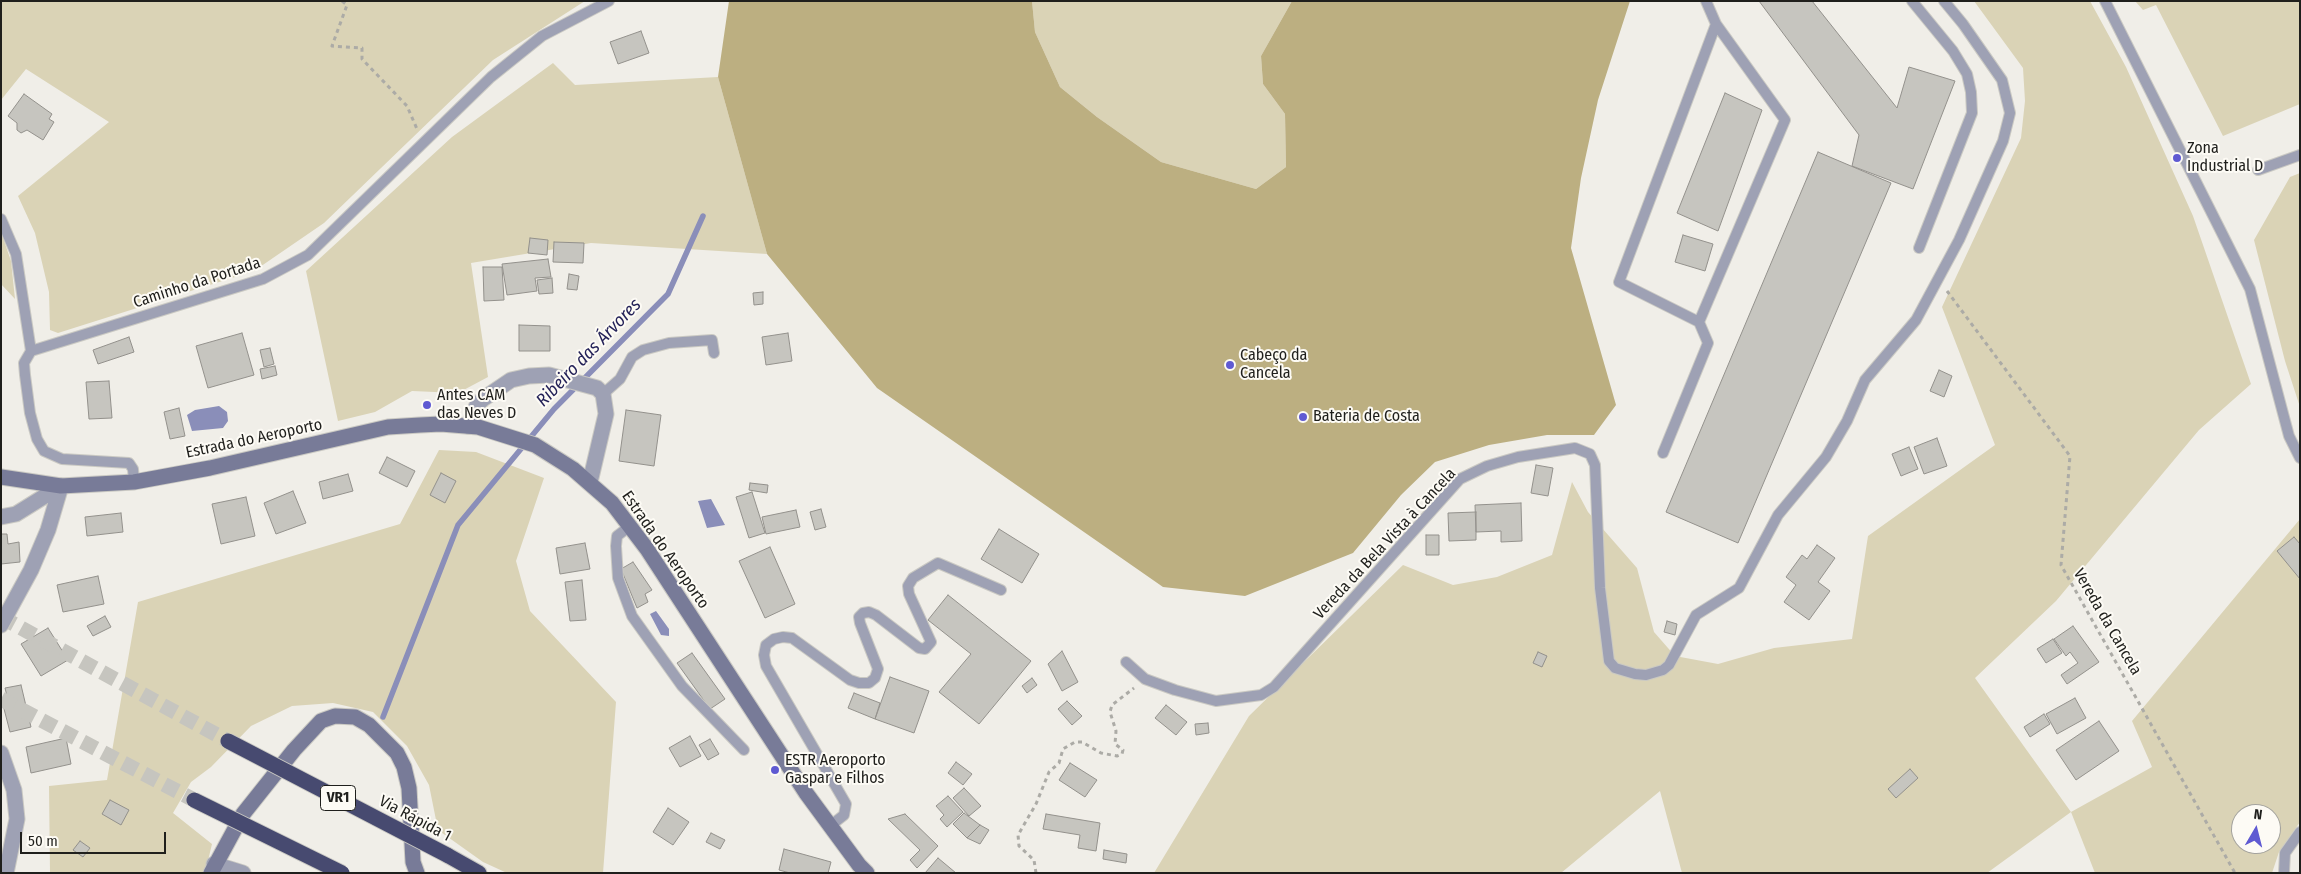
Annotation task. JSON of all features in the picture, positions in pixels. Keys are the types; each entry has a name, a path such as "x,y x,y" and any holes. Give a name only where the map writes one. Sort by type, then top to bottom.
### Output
{"highway":[{"name":"Via Rápida 1","path":"228,741 479,873"},
{"path":"194,800 342,873"}],"main road":[{"name":"Estrada do Aeroporto","path":"1,477 61,486 134,482 210,468 388,427 441,424 468,426 535,445 590,482 612,503 630,526 830,826 867,873"},
{"path":"213,868 243,814 294,750 321,721 334,716 355,717 369,725 390,746 404,767 409,788 413,862 417,873"}],"street":[{"path":"468,426 477,406 483,399 511,380 528,376 549,375 589,385 603,394 606,414 590,482"},
{"path":"1,517 16,514 61,486"},
{"path":"1,625 31,570 48,530 61,486"},
{"path":"1,753 14,790 16,818 6,873"},
{"path":"213,868 243,873"}],"lane":[{"name":"Caminho da Portada","path":"31,351 263,279 308,255 491,77 542,36 609,1"},
{"path":"1699,322 1785,120 1716,24 1706,1"},
{"path":"1912,1 1953,51 1966,74 1972,113 1920,248"},
{"name":"Vereda da Bela Vista à Cancela","path":"1126,662 1145,679 1175,690 1216,701 1261,695 1274,687 1460,479 1487,466 1518,457 1575,448 1590,454 1595,465 1600,588 1609,661 1615,668 1635,674 1646,675 1663,670 1669,665 1696,615 1739,588 1778,515 1826,458 1847,421 1865,380 1916,320 1960,240 1999,150 2010,113 2002,80 1963,24 1944,1"},
{"path":"2105,1 2250,289 2289,436 2300,458"},
{"path":"1663,453 1708,344 1699,322 1619,282 1716,24"},
{"path":"2258,170 2300,156"},
{"path":"1,219 16,254 31,351 24,363 25,375 32,422 37,439 44,451 62,459 129,463 133,469 134,482"},
{"path":"603,394 620,379 632,357 643,350 669,342 712,340 714,353"},
{"path":"630,526 617,536 616,546 618,578 632,616 682,686 744,750"},
{"path":"830,826 844,815 846,804 766,666 764,655 766,645 774,639 792,638 850,680 859,683 869,683 875,678 878,669 860,623 859,617 864,613 869,612 876,615 919,648 925,648 931,642 909,594 908,586 913,578 938,563 1001,590"},
{"path":"2284,873 2285,853 2300,832"}],"path":[{"path":"342,1 347,5 332,46 362,48 362,59 407,106 423,143"},
{"name":"Vereda da Cancela","path":"1939,281 2070,456 2061,565 2235,873"},
{"path":"1036,873 1034,860 1019,846 1018,835 1036,804 1049,772 1059,763 1063,749 1075,742 1082,742 1101,753 1117,756 1122,754 1123,750 1115,744 1116,732 1110,712 1112,705 1145,679"}],"shaded area":[{"path":"1,1 585,1 493,60 324,223 254,271 58,333 50,330 49,292 35,233 18,196 109,122 26,69 1,100"},
{"path":"729,1 1032,1 1035,32 1060,87 1097,117 1161,162 1256,189 1286,167 1285,114 1263,84 1261,56 1292,1 1630,1 1598,100 1581,178 1571,248 1616,405 1594,435 1547,435 1489,445 1435,462 1401,495 1353,553 1245,596 1163,587 877,388 767,254 718,77"},
{"path":"1032,1 1292,1 1261,56 1263,84 1285,114 1286,167 1256,189 1161,162 1097,117 1060,87 1035,32"},
{"path":"1974,1 2090,1 2126,67 2193,216 2251,384 2199,430 2056,601 1975,678 2071,812 1987,873 1682,873 1660,791 1561,873 1154,873 1249,716 1403,565 1453,585 1497,577 1552,555 1572,482 1588,512 1637,568 1654,632 1675,656 1718,664 1774,648 1852,639 1868,536 1995,445 1942,307 2021,138 2025,101 2023,68"},
{"path":"2135,1 2300,1 2300,104 2223,136 2156,5 2143,10"},
{"path":"553,63 575,85 718,77 767,254 591,243 471,263 488,377 458,393 412,391 375,412 338,421 306,271 452,137"},
{"path":"2300,173 2300,407 2285,361 2254,240 2290,177"},
{"path":"1,232 11,261 15,299 1,284"},
{"path":"439,450 476,452 544,478 516,561 530,611 616,702 603,873 507,873 483,862 438,830 429,785 407,746 373,712 333,703 292,706 251,726 211,767 191,782 173,813 212,844 205,873 50,873 49,786 107,780 138,602 400,524"},
{"path":"2300,519 2300,822 2281,849 2281,804 2231,804 2231,854 2278,854 2272,873 2095,873 2071,812 2152,767 2132,721"}],"water":[{"path":"219,406 227,412 228,421 223,428 192,431 187,415 195,410"},
{"path":"711,499 725,525 707,528 698,501"},
{"path":"656,611 669,629 669,636 661,635 650,614"}],"building":[{"path":"1759,1 1812,1 1897,108 1909,67 1955,81 1913,189 1852,166 1859,135"},
{"path":"641,31 649,53 618,64 610,42"},
{"path":"1725,93 1762,110 1718,231 1677,213"},
{"path":"24,94 52,114 49,119 54,122 43,140 27,130 21,133 17,130 17,123 8,116"},
{"path":"1818,152 1891,183 1738,543 1666,512"},
{"path":"1683,235 1713,244 1705,271 1675,262"},
{"path":"530,238 548,240 547,255 528,253"},
{"path":"554,242 584,243 583,263 553,262"},
{"path":"548,259 551,277 535,278 537,291 507,295 502,264"},
{"path":"483,267 502,267 504,300 484,301"},
{"path":"569,274 579,276 577,290 567,289"},
{"path":"552,278 553,293 539,294 537,280"},
{"path":"763,292 763,304 754,305 753,293"},
{"path":"519,325 550,326 550,351 519,351"},
{"path":"242,333 254,375 208,388 196,346"},
{"path":"788,333 792,361 766,365 762,337"},
{"path":"129,337 134,352 98,364 93,350"},
{"path":"270,348 274,364 264,367 260,350"},
{"path":"275,366 277,375 262,379 260,369"},
{"path":"1939,370 1952,376 1944,397 1930,391"},
{"path":"109,381 112,418 89,419 86,382"},
{"path":"179,408 185,436 170,439 164,412"},
{"path":"626,410 661,415 654,466 619,461"},
{"path":"1937,438 1947,466 1924,474 1914,447"},
{"path":"1909,447 1918,469 1901,476 1892,454"},
{"path":"387,457 415,471 407,487 379,473"},
{"path":"1536,465 1553,468 1548,496 1531,493"},
{"path":"441,473 456,481 445,503 430,495"},
{"path":"348,474 353,491 323,499 319,482"},
{"path":"750,483 768,485 767,493 749,490"},
{"path":"293,491 306,523 276,534 264,503"},
{"path":"752,492 765,533 749,538 736,497"},
{"path":"246,497 255,536 221,544 212,504"},
{"path":"1521,503 1522,541 1501,542 1501,531 1476,532 1475,505"},
{"path":"821,509 826,527 815,530 810,512"},
{"path":"796,510 800,527 766,534 762,517"},
{"path":"1476,512 1476,540 1449,541 1448,513"},
{"path":"121,513 123,532 87,536 85,517"},
{"path":"999,529 1039,554 1022,583 981,559"},
{"path":"1,534 7,534 8,544 19,542 20,562 1,564"},
{"path":"1426,535 1439,535 1439,555 1426,555"},
{"path":"2294,537 2300,544 2300,579 2277,551"},
{"path":"585,543 590,569 560,574 556,548"},
{"path":"1817,545 1835,558 1818,582 1830,591 1809,620 1784,602 1796,585 1786,577 1802,555 1807,559"},
{"path":"770,547 795,604 765,618 739,561"},
{"path":"633,562 652,590 645,594 648,602 637,608 621,569"},
{"path":"98,576 104,604 63,612 57,585"},
{"path":"582,580 586,620 570,621 565,582"},
{"path":"948,595 1031,661 979,724 939,692 971,654 928,620"},
{"path":"105,616 111,627 93,636 87,626"},
{"path":"1667,621 1677,624 1675,635 1664,632"},
{"path":"2073,626 2099,662 2067,684 2061,675 2078,663 2070,652 2066,656 2054,639"},
{"path":"48,628 68,660 41,676 21,644"},
{"path":"2053,639 2062,653 2046,663 2037,649"},
{"path":"1062,651 1078,682 1062,691 1048,664"},
{"path":"1538,652 1547,656 1542,667 1533,663"},
{"path":"692,653 725,699 710,709 677,663"},
{"path":"890,677 929,691 914,733 875,719"},
{"path":"1032,678 1037,685 1027,693 1022,686"},
{"path":"21,685 31,727 10,732 3,705 9,704 5,688"},
{"path":"854,693 880,703 875,719 848,708"},
{"path":"2075,698 2086,718 2057,734 2046,714"},
{"path":"1067,701 1082,716 1072,725 1058,709"},
{"path":"1166,705 1187,722 1176,735 1155,718"},
{"path":"2044,714 2050,724 2030,737 2024,727"},
{"path":"2099,721 2119,751 2076,780 2056,750"},
{"path":"1208,723 1209,733 1196,735 1195,724"},
{"path":"690,736 701,756 680,767 669,748"},
{"path":"66,738 71,764 31,773 26,747"},
{"path":"710,739 719,754 708,760 699,745"},
{"path":"956,762 972,774 963,785 948,773"},
{"path":"1070,763 1097,780 1085,797 1059,780"},
{"path":"1910,769 1918,778 1896,798 1888,789"},
{"path":"964,788 981,806 969,816 953,798"},
{"path":"948,796 963,812 947,827 940,819 944,815 936,806"},
{"path":"110,800 129,810 121,825 102,814"},
{"path":"668,808 689,822 673,845 653,832"},
{"path":"964,813 980,825 967,838 953,824"},
{"path":"905,814 938,846 917,868 910,860 920,850 888,819"},
{"path":"1046,814 1100,823 1096,851 1078,848 1080,835 1043,829"},
{"path":"980,825 989,830 980,844 967,838"},
{"path":"711,833 725,840 720,849 706,842"},
{"path":"80,841 90,848 83,857 73,850"},
{"path":"784,849 831,862 828,873 790,873 779,870"},
{"path":"1104,850 1127,854 1126,863 1103,859"},
{"path":"938,858 956,873 925,873"}],"waterway":[{"name":"Ribeiro das Árvores","path":"383,717 458,525 554,409 668,294 703,216"}],"tunnel":[{"path":"1,617 228,741"},
{"path":"1,699 194,800"}],"place":[{"name":"Zona Industrial D","path":"2177,158"},
{"name":"Cabeço da Cancela","path":"1230,365"},
{"name":"Antes CAM das Neves D","path":"427,405"},
{"name":"Bateria de Costa","path":"1303,417"},
{"name":"ESTR Aeroporto Gaspar e Filhos","path":"775,770"}]}
